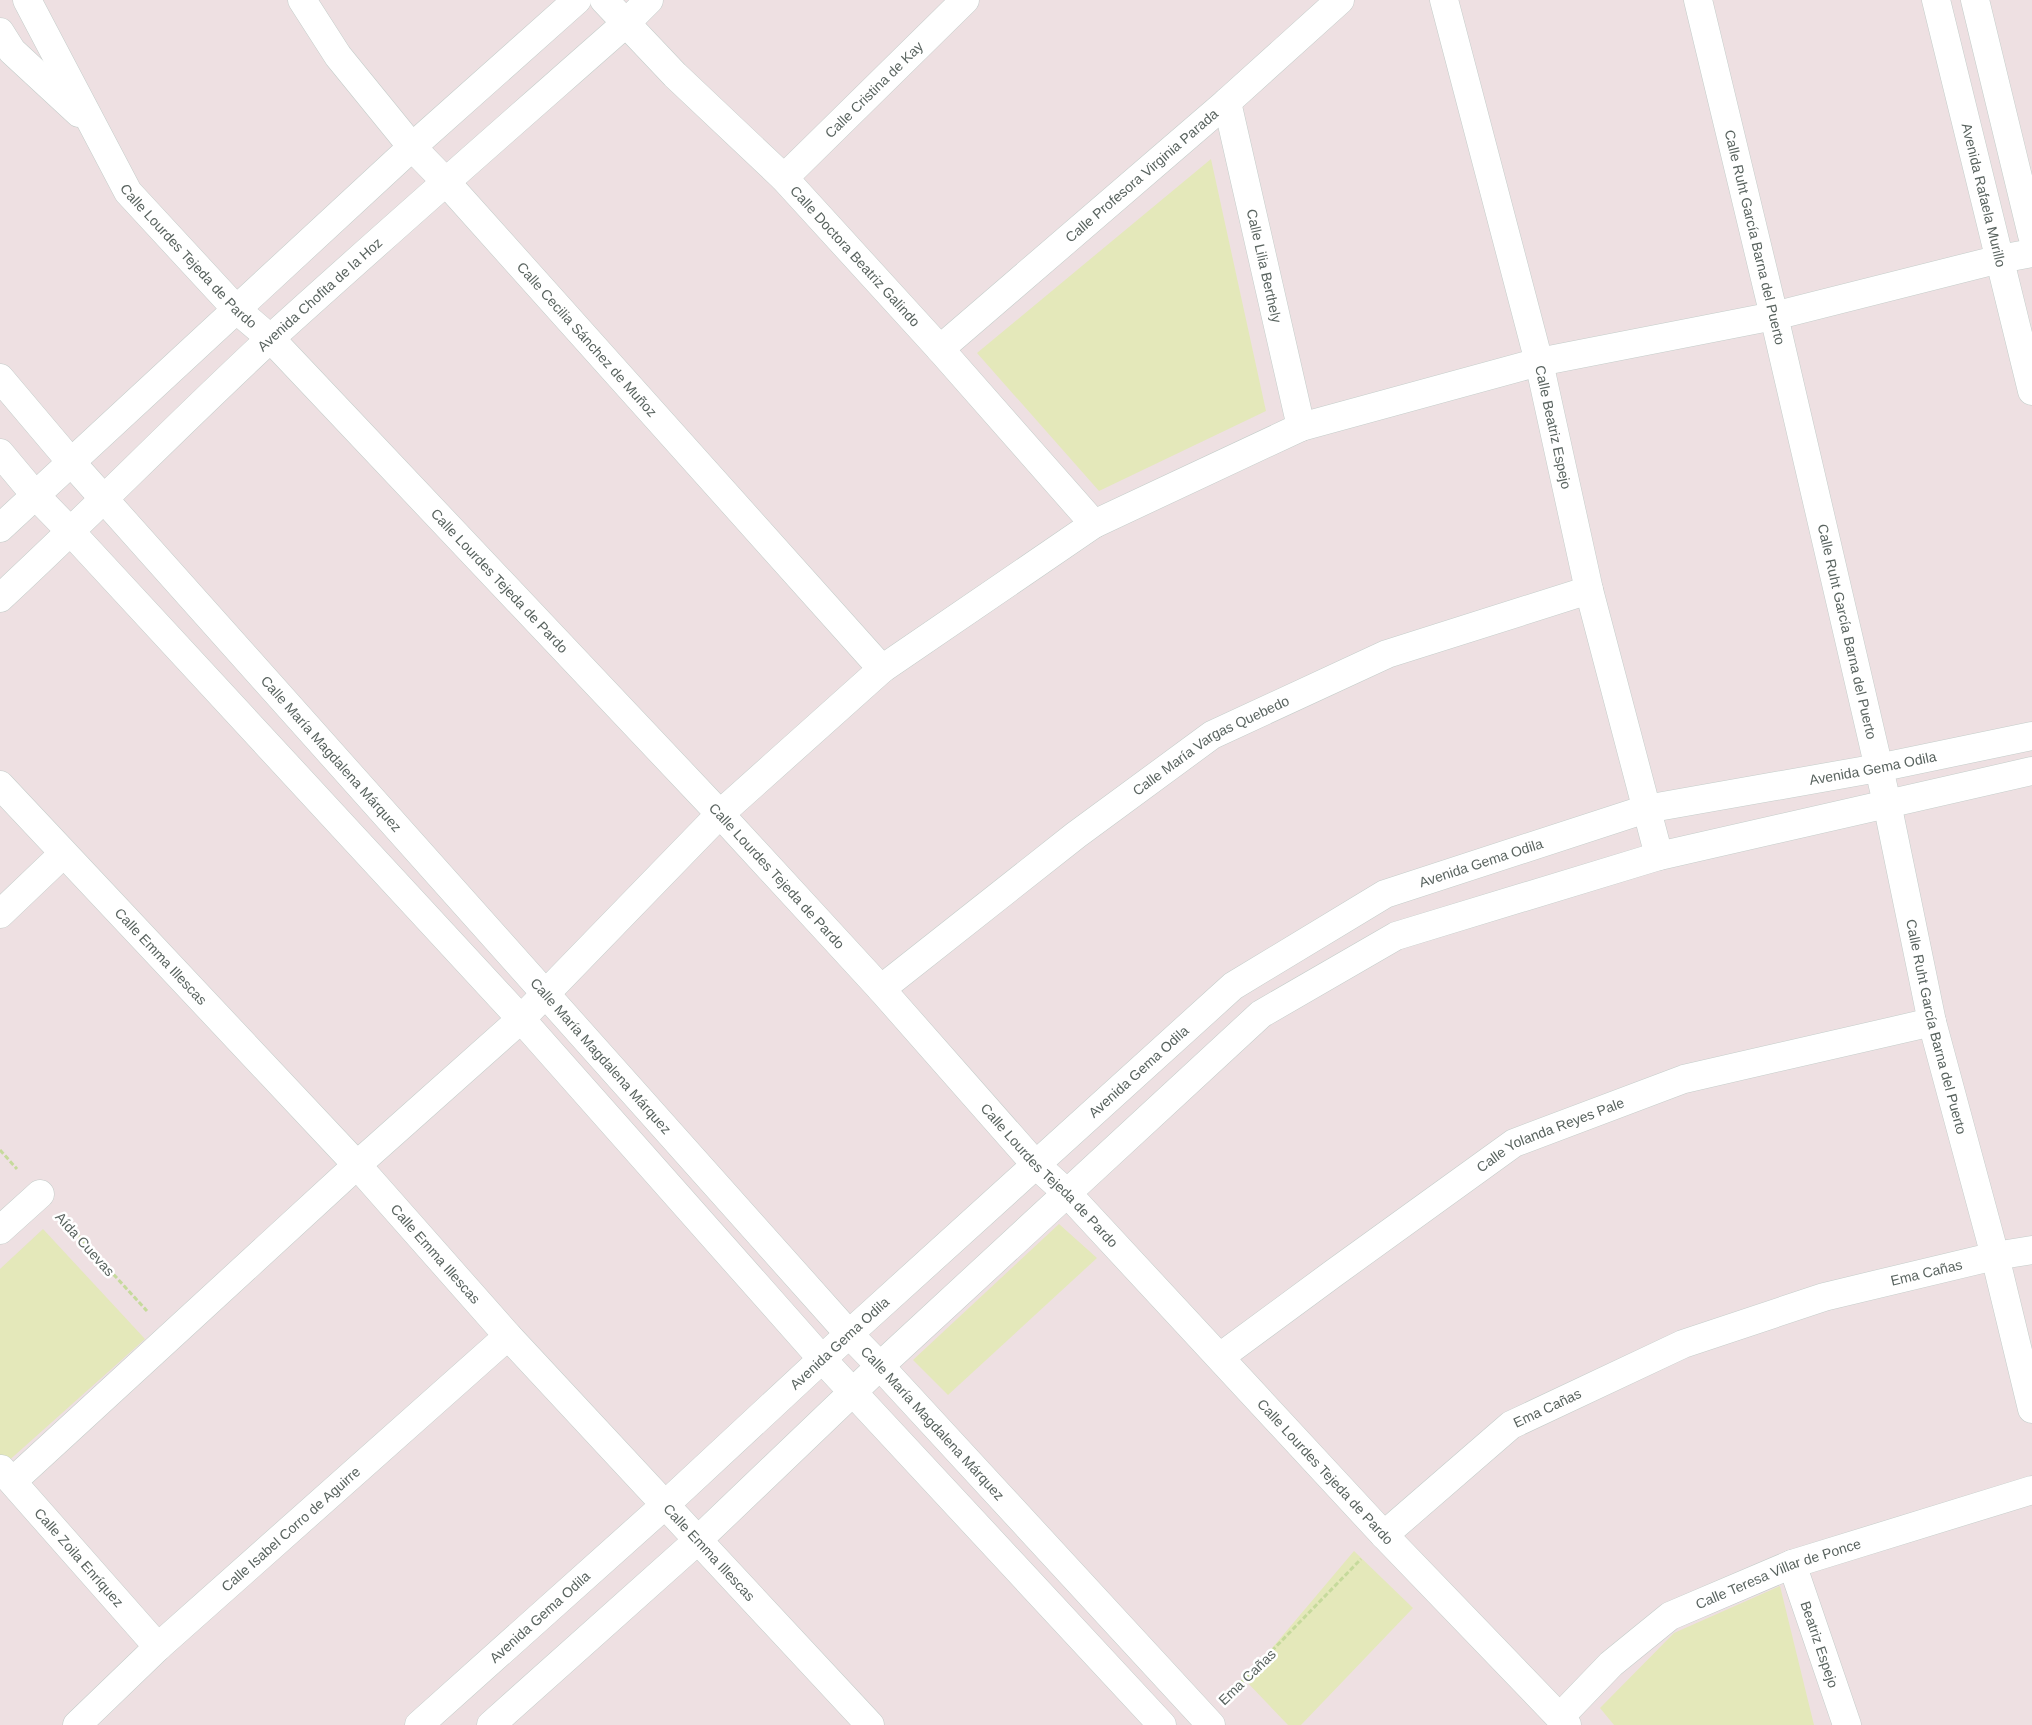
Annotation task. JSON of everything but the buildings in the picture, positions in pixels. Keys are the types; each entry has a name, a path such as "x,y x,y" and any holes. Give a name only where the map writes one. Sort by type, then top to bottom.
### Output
{"street":[{"name":"Calle Lourdes Tejeda de Pardo","path":"27,0 128,192 236,310 271,339 720,814 881,989 1036,1165 1067,1192 1384,1535 1564,1721"},
{"name":"Calle Cecilia Sánchez de Muñoz","path":"302,0 338,56 412,147 446,182 882,669"},
{"path":"0,528 412,147 577,0"},
{"name":"Calle Doctora Beatriz Galindo","path":"604,0 675,75 784,178 940,348 1094,524"},
{"name":"Avenida Chofita de la Hoz","path":"0,598 271,339 626,24 649,0"},
{"name":"Calle Cristina de Kay","path":"784,178 965,0"},
{"name":"Calle Profesora Virginia Parada","path":"940,348 1227,102 1340,0"},
{"name":"Calle Beatriz Espejo","path":"1444,0 1538,362 1589,590 1659,856"},
{"name":"Calle Ruht García Barna del Puerto","path":"1698,0 1774,316 1887,804 1932,1022 1996,1256 2032,1409"},
{"name":"Avenida Rafaela Murillo","path":"1936,0 2032,391"},
{"path":"1975,0 2032,235"},
{"path":"0,32 12,51 94,127"},
{"name":"Calle Lilia Berthely","path":"1227,102 1302,428"},
{"path":"6,1475 171,1337 357,1165 520,1019 720,814 882,669 1094,524 1302,428 1538,362 1774,316 2000,259 2032,253"},
{"name":"Calle María Magdalena Márquez","path":"0,378 71,462 849,1334 1204,1723"},
{"path":"0,453 36,496 520,1019 822,1359 1162,1725"},
{"name":"Calle María Vargas Quebedo","path":"881,989 1076,835 1212,735 1387,654 1589,590"},
{"name":"Avenida Gema Odila","path":"419,1725 666,1504 849,1334 1233,986 1385,894 1646,809 1878,768 2032,736"},
{"path":"491,1725 697,1541 854,1393 880,1366 1261,1014 1396,936 1659,856 2032,771"},
{"name":"Calle Emma Illescas","path":"0,785 357,1165 508,1336 666,1504 859,1721"},
{"path":"0,914 63,854"},
{"name":"Calle Yolanda Reyes Pale","path":"1220,1357 1334,1272 1514,1143 1684,1079 1932,1022"},
{"path":"0,1230 40,1194"},
{"name":"Ema Cañas","path":"1384,1535 1511,1425 1683,1344 1824,1297 1996,1256 2032,1250"},
{"name":"Calle Isabel Corro de Aguirre","path":"77,1725 158,1647 508,1336"},
{"name":"Calle Zoila Enríquez","path":"6,1475 158,1647"},
{"name":"Calle Teresa Villar de Ponce","path":"1564,1721 1611,1664 1670,1616 1792,1564 2032,1490"},
{"name":"Beatriz Espejo","path":"1792,1564 1847,1725"}],"path":[{"name":"Aída Cuevas","path":"0,1150 171,1337"},
{"name":"Ema Cañas","path":"1204,1723 1384,1535"}],"green space":[{"path":"1211,159 1266,411 1099,491 977,353"},
{"path":"1059,1224 1097,1258 948,1395 913,1360"},
{"path":"43,1229 145,1339 5,1464 0,1458 0,1269"},
{"path":"1354,1551 1413,1608 1301,1725 1288,1725 1245,1680"},
{"path":"1780,1586 1814,1725 1614,1725 1600,1708 1674,1633"}]}
